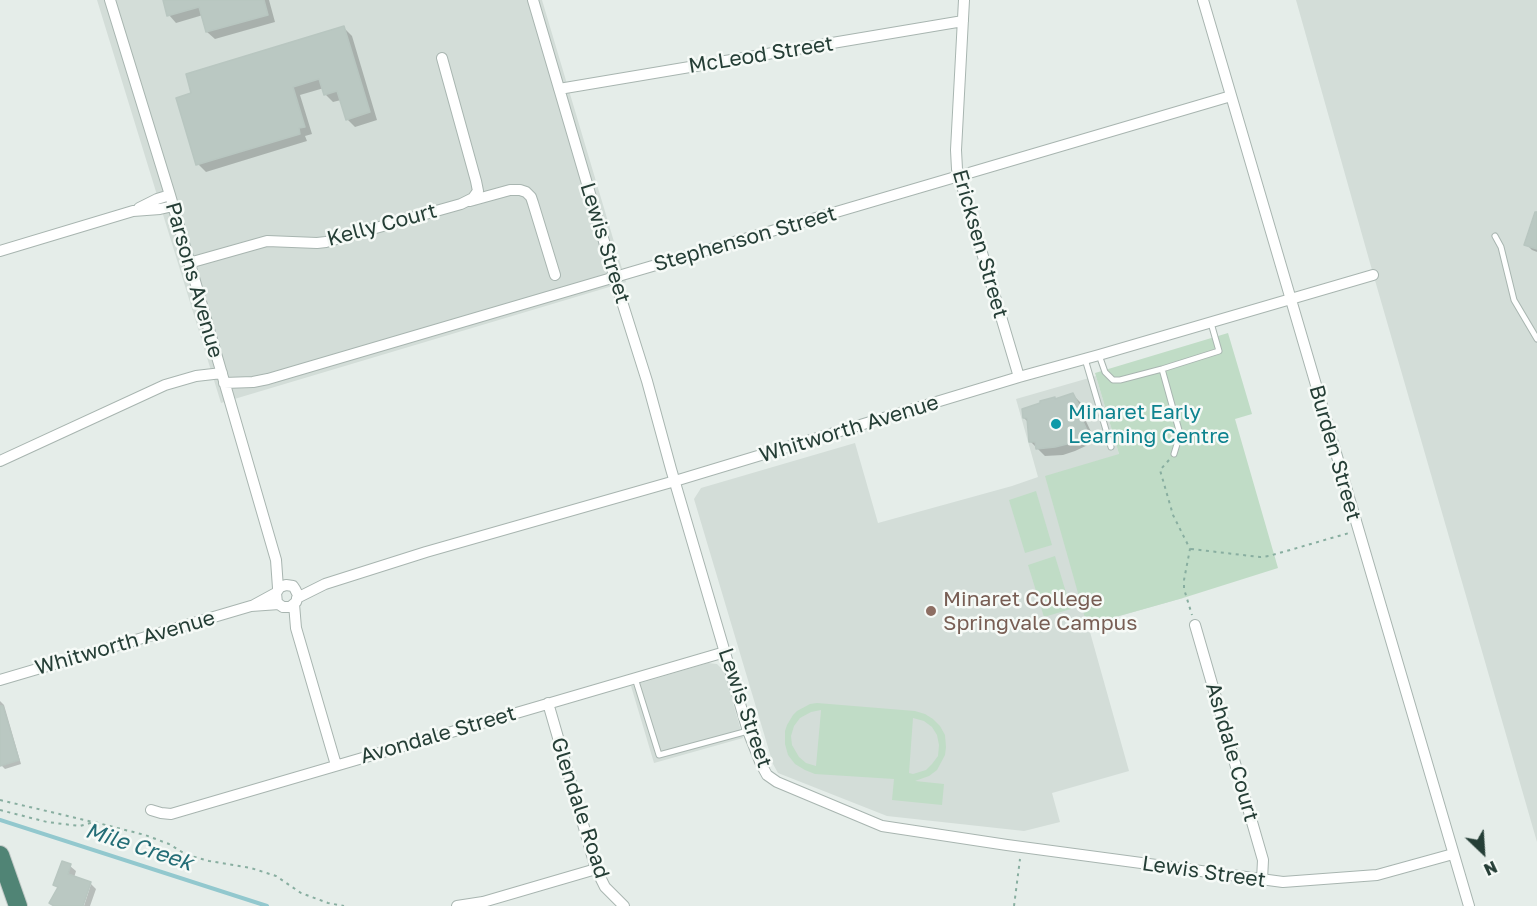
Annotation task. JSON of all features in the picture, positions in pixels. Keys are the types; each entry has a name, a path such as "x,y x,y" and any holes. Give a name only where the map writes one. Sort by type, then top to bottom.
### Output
{"highway":[{"path":"0,855 18,906"}],"street":[{"name":"Parsons Avenue","path":"110,0 223,378 276,560 283,594"},
{"name":"Lewis Street","path":"533,0 647,381 748,731 767,776 882,826 1262,880 1282,882 1377,876 1453,854"},
{"name":"Ericksen Street","path":"964,0 957,169 1019,377"},
{"name":"Burden Street","path":"1203,0 1469,906"},
{"name":"McLeod Street","path":"559,88 963,21"},
{"path":"442,57 478,190 469,201"},
{"name":"Stephenson Street","path":"0,461 165,385 196,376 253,382 268,380 1230,96"},
{"name":"Kelly Court","path":"189,263 267,241 327,242 469,201 510,190 520,190 531,196 555,275"},
{"path":"0,251 134,211 157,199 171,200"},
{"name":"Whitworth Avenue","path":"0,680 251,606 283,594 325,584 1019,377 1373,275"},
{"name":"Whitworth Avenue","path":"283,594 290,607 325,584"},
{"path":"296,628 297,592 283,594 296,628 336,765"},
{"name":"Ashdale Court","path":"1195,625 1263,860 1262,880"},
{"name":"Avondale Street","path":"151,810 171,814 725,652"},
{"name":"Glendale Road","path":"548,703 596,869 605,887 624,906"},
{"path":"457,906 483,902 596,869"}],"lane":[{"path":"1495,236 1501,248 1514,300 1537,339"},
{"path":"1100,355 1105,372 1113,380 1162,369 1219,351 1211,323"},
{"path":"1085,359 1111,447"},
{"path":"1162,369 1180,434 1174,454"},
{"path":"635,678 658,755 748,731"}],"path":[{"path":"1174,454 1160,470 1173,514 1190,549 1184,589 1195,625"},
{"path":"1190,549 1269,556 1358,531"},
{"path":"0,800 145,835 169,844 187,855 251,868 276,876 301,893 344,906"},
{"path":"0,810 47,822 81,826 94,822"},
{"path":"1014,906 1020,860"}],"shaded area":[{"path":"97,0 542,0 626,282 221,403"},
{"path":"1296,0 1537,0 1537,842 1370,263"},
{"name":"Minaret College Springvale Campus","path":"1096,376 1119,454 1183,598 1088,625 1129,771 1052,793 1060,822 1024,831 887,816 778,773 773,764 694,499 701,488 855,443 878,523 1012,486 1038,477 1016,399"},
{"path":"708,663 717,664 724,671 743,738 654,763 631,686"}],"green space":[{"path":"1228,333 1252,414 1235,419 1278,568 1087,625 1045,476 1119,454 1095,373"},
{"path":"1036,491 1052,545 1025,553 1009,500"},
{"path":"1055,556 1071,609 1044,617 1028,565"},
{"path":"810,704 915,711 933,719 945,735 945,755 937,770 915,781 944,784 942,805 892,800 894,779 815,774 795,764 788,755 785,731 793,715","holes":["821,711 816,766 806,763 799,757 792,745 791,736 800,718","913,718 924,721 932,727 939,745 938,756 932,764 926,770 913,774 909,773"]}],"building":[{"path":"163,0 264,0 268,15 206,32 199,7 167,16"},
{"path":"344,26 370,112 346,120 337,91 324,95 319,79 293,87 305,127 299,128 300,134 196,165 176,98 191,93 186,74"},
{"path":"1535,212 1537,212 1537,249 1524,245"},
{"name":"Minaret Early Learning Centre","path":"1073,393 1080,407 1077,409 1087,430 1082,433 1083,435 1067,444 1036,449 1035,442 1029,442 1027,418 1023,418 1022,409 1040,403 1040,401"},
{"path":"0,706 3,706 19,760 0,766"},
{"path":"62,861 71,864 68,874 91,882 83,906 54,906 49,903 58,887 53,885"}],"waterway":[{"name":"Mile Creek","path":"0,820 267,906"}],"place":[{"name":"Minaret Early Learning Centre","path":"1056,424"},
{"name":"Minaret College Springvale Campus","path":"931,611"}]}
